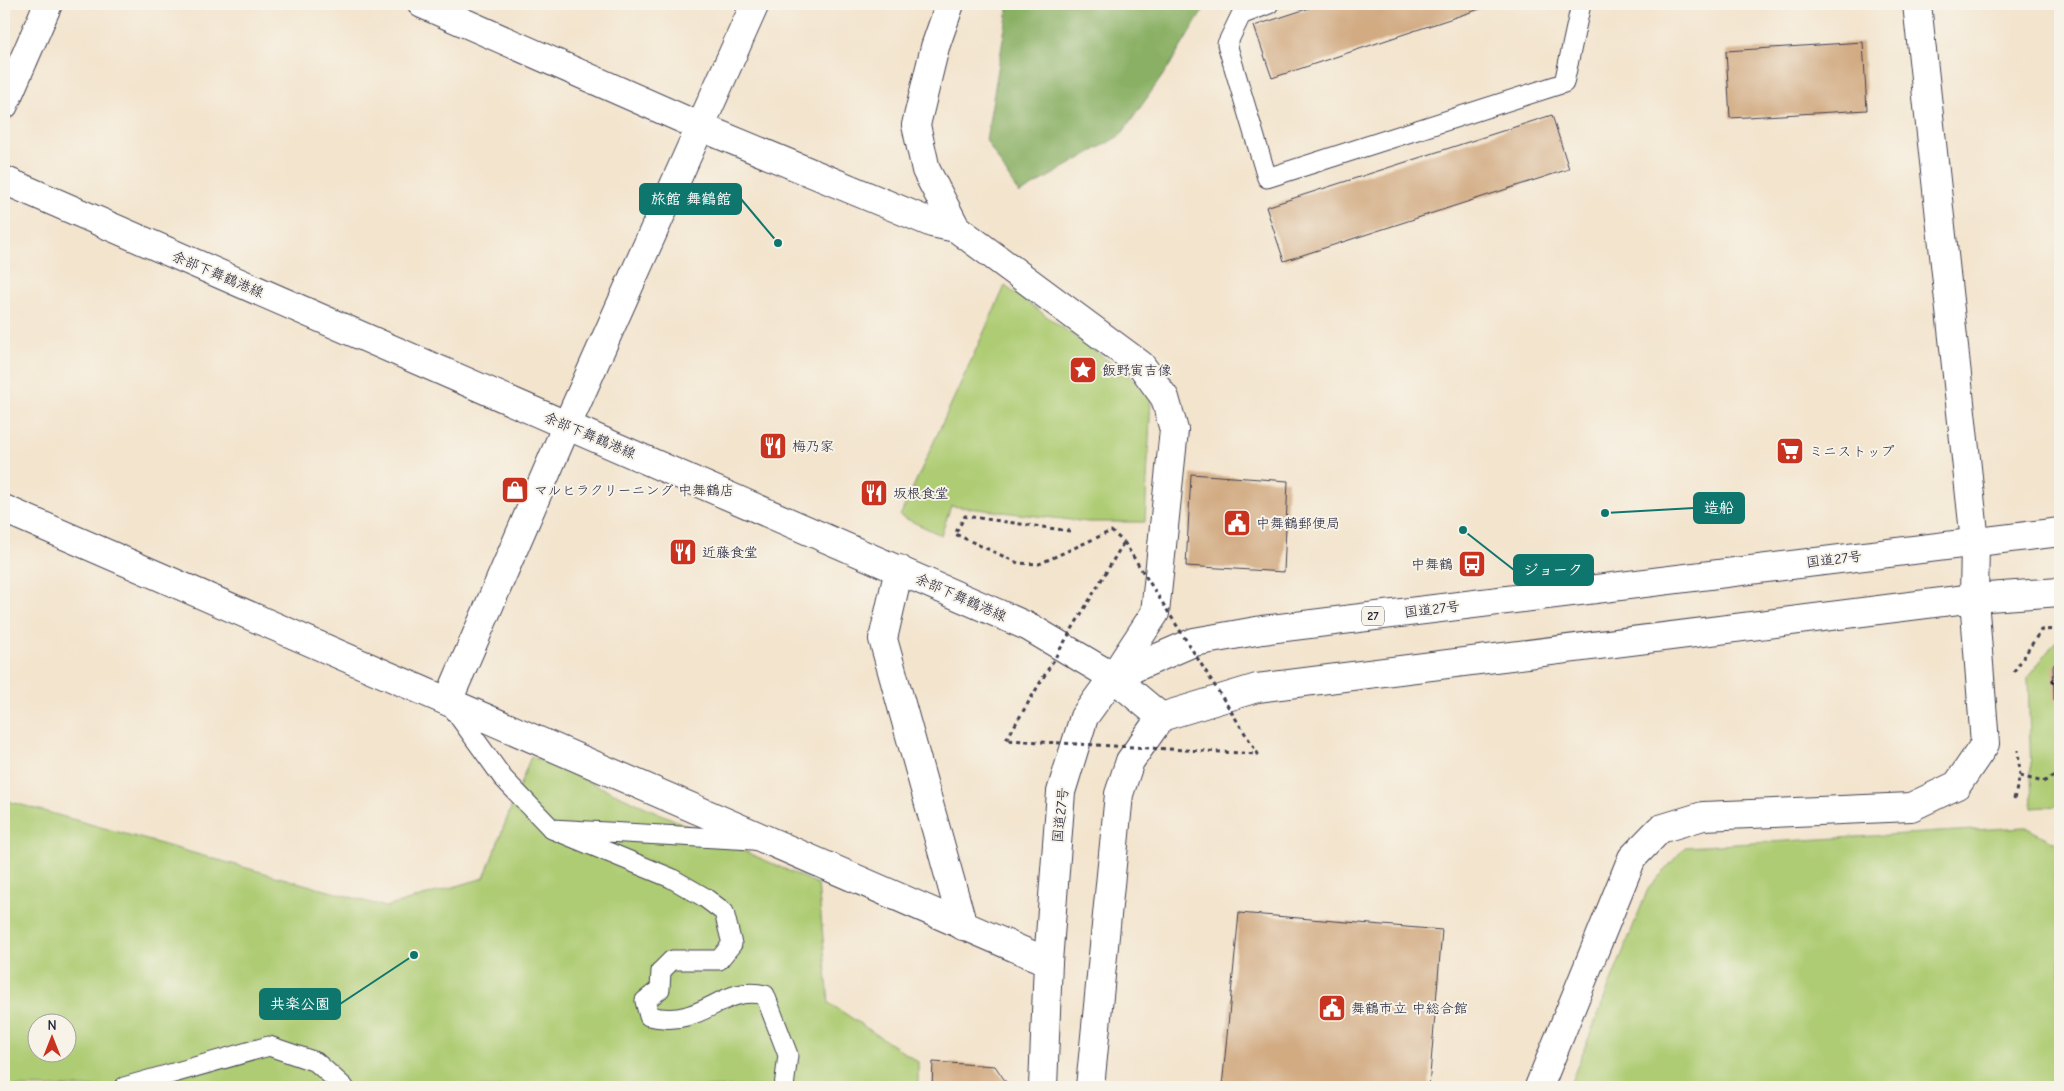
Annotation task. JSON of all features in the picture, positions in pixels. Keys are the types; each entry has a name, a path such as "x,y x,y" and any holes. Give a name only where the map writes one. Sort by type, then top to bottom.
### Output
{"main road":[{"path":"4,105 48,4"},
{"path":"422,4 701,127 932,223 956,228 1141,365 1165,398 1174,430 1155,613 1113,676"},
{"path":"448,701 567,425 755,4"},
{"path":"950,4 935,47 916,125 926,170 956,228"},
{"path":"1539,1087 1632,858 1660,829 1703,816 1911,807 1957,785 1985,744 1974,598 1975,542 1917,4"},
{"name":"余部下舞鶴港線","path":"4,180 1029,627 1113,676 1161,717"},
{"path":"4,509 1048,962"},
{"name":"国道27号","path":"1043,1087 1048,962 1060,792 1084,717 1113,676 1194,642 1262,630 2060,532"},
{"path":"899,570 884,639 963,926"},
{"path":"1090,1087 1119,794 1130,760 1161,717 1256,688 1974,598 2060,592"}],"lane":[{"path":"1269,4 1241,15 1227,44 1267,178 1564,83 1582,4"},
{"path":"448,701 503,778 552,829 670,878 704,897 724,912 732,944 719,960 672,960 661,971 660,990 645,1001 649,1016 664,1020 688,1016 734,995 752,992 765,995 788,1055 784,1087"},
{"path":"552,829 769,840"},
{"path":"124,1087 269,1046 316,1062 341,1087"}],"path":[{"path":"1070,531 965,516 955,534 1018,563 1039,564 1111,531 1124,542 1258,754 1006,740 1124,542"},
{"path":"2014,679 2014,669 2041,630 2060,629"},
{"path":"2014,799 2020,776 2018,747"},
{"path":"2020,776 2043,782 2054,776 2060,768"}],"green space":[{"path":"1009,4 1207,4 1170,65 1121,135 1019,194 986,140"},
{"path":"1005,286 1129,376 1151,398 1145,522 1088,522 951,506 941,535 900,516"},
{"path":"2060,641 2060,806 2032,808 2028,677 2055,642"},
{"path":"531,756 818,884 829,1003 918,1062 918,1087 4,1087 4,800 386,907 484,878"},
{"path":"2025,827 2060,845 2060,1087 1569,1087 1648,889 1685,847"}],"building":[{"path":"1322,4 1495,4 1272,78 1254,26"},
{"path":"1863,42 1867,110 1730,118 1726,51"},
{"path":"1552,115 1569,169 1284,261 1266,207"},
{"path":"1191,474 1288,481 1284,572 1186,566"},
{"path":"2060,664 2060,699 2054,700 2053,665"},
{"name":"舞鶴市立 中総合館","path":"1239,913 1442,930 1429,1087 1222,1087"},
{"path":"933,1062 995,1066 1008,1087 932,1087"}],"railway":[{"path":"2054,681 2060,681"}],"place":[{"name":"旅館 舞鶴館","path":"778,243"},
{"name":"飯野寅吉像","path":"1083,370"},
{"name":"梅乃家","path":"773,446"},
{"name":"ミニストップ","path":"1790,451"},
{"name":"マルヒラクリーニング 中舞鶴店","path":"515,490"},
{"name":"坂根食堂","path":"874,493"},
{"name":"造船","path":"1605,513"},
{"name":"中舞鶴郵便局","path":"1237,523"},
{"name":"ジョーク","path":"1463,530"},
{"name":"近藤食堂","path":"683,552"},
{"name":"中舞鶴","path":"1472,564"},
{"name":"共楽公園","path":"414,955"},
{"name":"舞鶴市立 中総合館","path":"1332,1008"}]}
